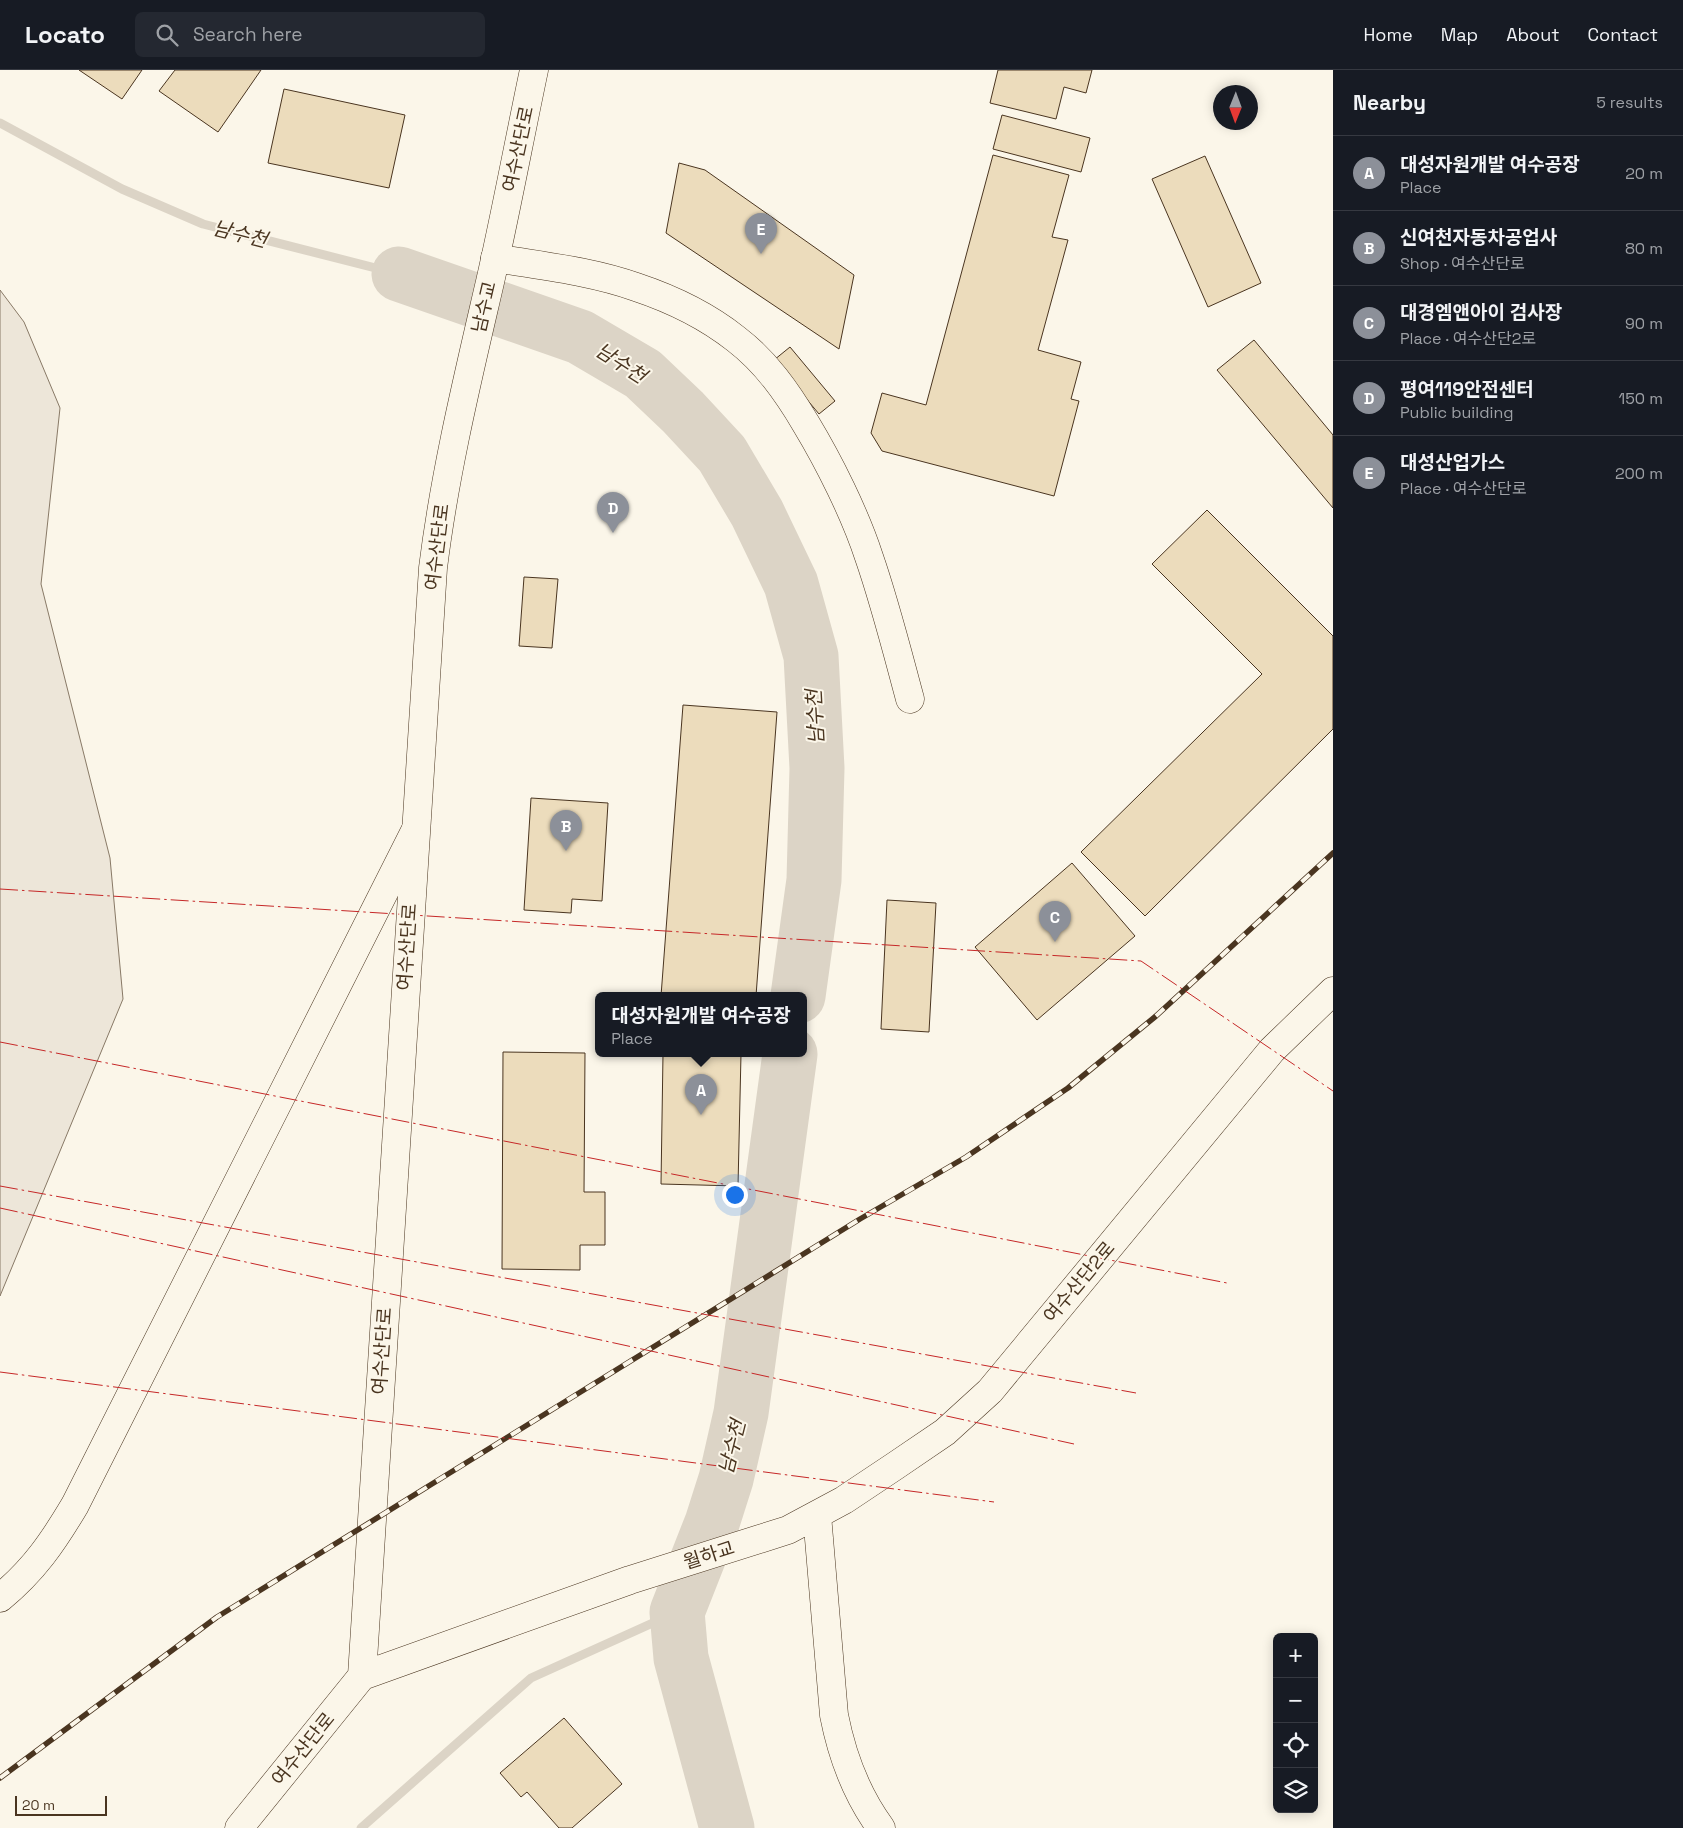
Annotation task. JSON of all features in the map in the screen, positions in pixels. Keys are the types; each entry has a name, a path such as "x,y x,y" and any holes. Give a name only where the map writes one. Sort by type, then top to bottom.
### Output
{"street":[{"name":"여수산단로","path":"495,258 534,70"},
{"name":"남수교","path":"472,356 495,258"},
{"path":"495,258 612,279 669,299 708,319 738,340 775,378 789,396 813,435 857,527 869,556 910,699"},
{"name":"여수산단로","path":"239,1828 362,1676 415,831 434,560 448,466 472,356"},
{"name":"여수산단로","path":"0,1598 16,1585 48,1550 75,1505 415,831"},
{"name":"여수산단2로","path":"788,1530 844,1500 945,1432 990,1390 1272,1050 1333,991"},
{"path":"817,1515 835,1723 840,1746 853,1782 871,1815 881,1828"},
{"name":"월하교","path":"362,1676 630,1580 788,1530"}],"shaded area":[{"path":"0,290 24,322 60,408 41,584 110,858 123,999 0,1296"}],"building":[{"path":"79,70 142,70 122,99"},
{"path":"175,70 261,70 218,132 159,91"},
{"path":"998,70 1092,70 1086,93 1064,87 1056,119 990,103"},
{"path":"284,89 405,115 389,188 268,163"},
{"path":"1002,115 1090,138 1081,172 993,149"},
{"path":"993,155 1069,175 1052,237 1068,240 1038,350 1081,362 1071,399 1079,401 1054,496 882,451 871,433 882,393 926,405"},
{"path":"1205,156 1261,283 1208,307 1152,179"},
{"path":"679,163 705,170 854,275 839,349 666,233"},
{"path":"1254,340 1333,435 1333,508 1217,370"},
{"path":"790,347 835,401 819,414 774,360"},
{"path":"1207,510 1333,636 1333,729 1145,916 1081,852 1262,674 1152,564"},
{"path":"524,577 558,579 552,648 519,646"},
{"path":"683,705 777,712 756,992 661,992"},
{"path":"531,798 608,803 602,901 572,899 571,913 524,910"},
{"path":"1072,863 1135,936 1037,1020 975,947"},
{"path":"887,900 936,903 929,1032 881,1029"},
{"path":"503,1052 585,1053 584,1192 605,1192 605,1245 580,1245 580,1270 502,1269"},
{"path":"663,1057 741,1057 738,1186 661,1184"},
{"path":"564,1718 622,1784 572,1828 559,1828 527,1792 521,1797 500,1773"}],"waterway":[{"name":"남수천","path":"0,123 122,189 203,224 399,274"},
{"name":"남수천","path":"399,274 580,337 643,374 683,412 722,454 757,513 791,584 811,656 817,768 814,880 799,992"},
{"name":"남수천","path":"727,1828 681,1658 677,1612 712,1523 726,1479 741,1413 790,1057"},
{"path":"361,1828 531,1678 677,1612"}],"railway":[{"path":"0,1778 217,1617 860,1219 966,1157 1068,1088 1156,1016 1333,853"}],"power":[{"path":"0,889 1141,961 1333,1091"},
{"path":"0,1042 1227,1283"},
{"path":"0,1186 1136,1393"},
{"path":"0,1208 1074,1444"},
{"path":"0,1372 994,1502"}],"place":[{"name":"대성산업가스","path":"761,254"},
{"name":"평여119안전센터","path":"613,533"},
{"name":"신여천자동차공업사","path":"566,851"},
{"name":"대경엠앤아이 검사장","path":"1055,942"},
{"name":"대성자원개발 여수공장","path":"701,1115"}]}
